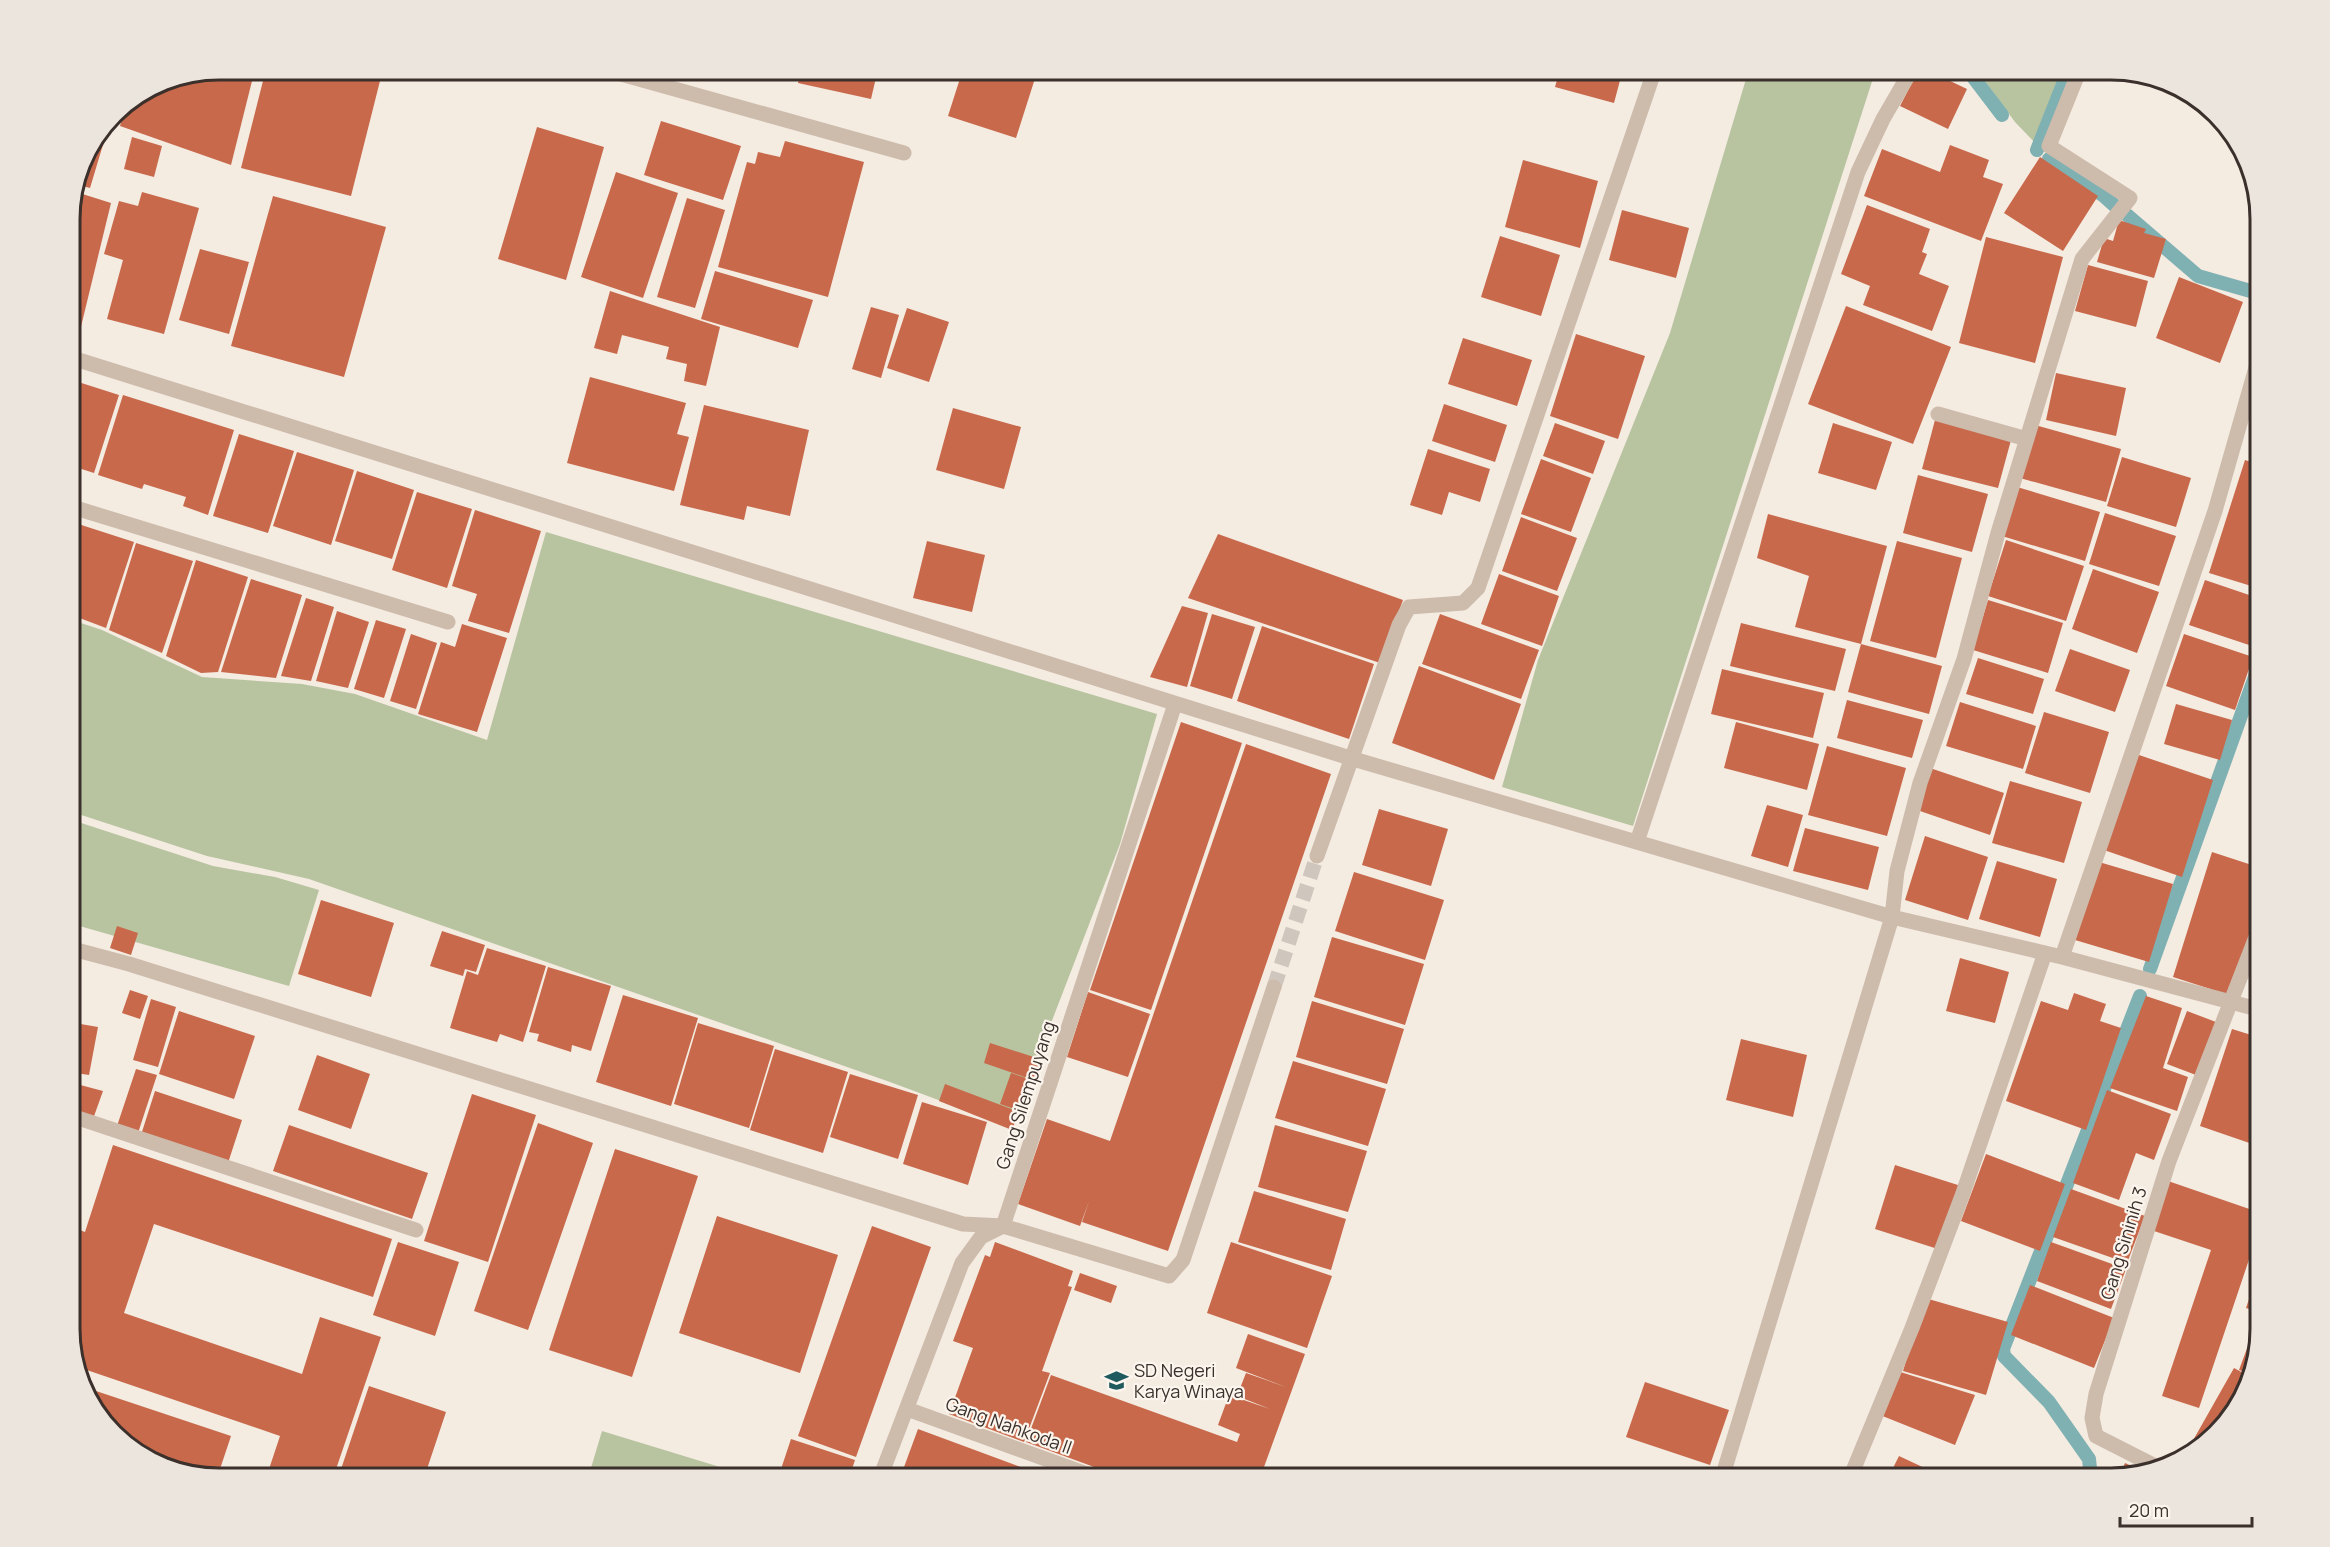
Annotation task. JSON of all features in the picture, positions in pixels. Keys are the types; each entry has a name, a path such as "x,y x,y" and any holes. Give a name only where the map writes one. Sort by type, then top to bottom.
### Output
{"street":[{"path":"642,80 904,153"},
{"path":"1317,856 1350,758 1399,626 1409,607 1463,603 1478,588 1650,80"},
{"path":"1637,842 1858,172 1883,119 1906,80"},
{"path":"1725,1468 1892,917 1897,871 1920,783 1964,659 1998,533 2082,259 2130,198 2049,146 2076,80"},
{"path":"80,360 1350,758 1892,917 2062,957 2250,1007"},
{"path":"2062,957 2215,511 2250,388"},
{"path":"1938,414 2026,439"},
{"path":"80,509 448,622"},
{"name":"Gang Silempuyang","path":"1003,1226 1175,704"},
{"path":"80,951 963,1224 1003,1226 1169,1276 1183,1260 1274,987"},
{"path":"1854,1468 1962,1196 2045,953"},
{"path":"2232,1003 2250,954"},
{"name":"Gang Sininih 3","path":"2147,1463 2096,1436 2092,1419 2096,1394 2169,1161 2232,1003"},
{"path":"80,1119 416,1230"},
{"path":"884,1468 962,1263 981,1237 1003,1226"},
{"name":"Gang Nahkoda II","path":"907,1409 1070,1468"}],"green space":[{"path":"1746,80 1872,80 1633,826 1502,787 1538,660 1670,333"},
{"path":"1984,80 2063,80 2037,145 2015,122"},
{"path":"546,532 1157,714 1120,844 1011,1127 890,1082 309,879 207,856 80,815 80,623 102,630 202,677 302,684 355,694 487,740"},
{"path":"80,823 213,866 275,877 319,890 289,986 80,926"},
{"path":"602,1431 723,1468 591,1468"}],"building":[{"path":"209,80 252,80 231,165 120,126 122,118 141,103 182,84"},
{"path":"263,80 380,80 351,196 241,168"},
{"path":"799,80 875,80 871,99 798,83"},
{"path":"959,80 1034,80 1016,138 948,116"},
{"path":"1557,80 1620,80 1614,103 1555,87"},
{"path":"1913,80 1948,80 1967,89 1948,129 1900,106"},
{"path":"661,121 741,146 723,200 644,175"},
{"path":"537,127 604,147 566,280 498,259"},
{"path":"132,137 162,146 154,177 124,169"},
{"path":"105,139 90,188 83,186 84,182 90,165"},
{"path":"785,141 864,162 828,297 718,267 747,162 755,164 758,152 780,157"},
{"path":"1950,145 1989,160 1983,177 2003,184 1981,241 1864,196 1882,149 1940,172"},
{"path":"2040,157 2098,196 2063,251 2004,213"},
{"path":"1523,160 1598,181 1580,248 1505,227"},
{"path":"616,172 678,193 643,298 581,277"},
{"path":"142,192 199,208 164,334 107,319 123,260 104,254 119,201 138,206"},
{"path":"82,194 111,203 80,331 80,209"},
{"path":"273,196 386,227 344,377 231,346"},
{"path":"687,198 725,210 695,308 657,297"},
{"path":"1867,205 1930,229 1922,252 1927,254 1919,274 1949,286 1932,331 1863,305 1870,286 1841,274"},
{"path":"1622,210 1689,228 1676,278 1609,260"},
{"path":"2119,220 2146,229 2144,233 2166,239 2154,278 2097,262 2104,238 2113,241"},
{"path":"1500,236 1560,255 1541,316 1481,297"},
{"path":"1986,237 2063,257 2035,363 1959,343"},
{"path":"200,249 249,262 229,334 179,320"},
{"path":"2088,265 2148,281 2136,327 2075,311"},
{"path":"715,271 813,300 798,348 701,319"},
{"path":"2179,277 2243,302 2220,363 2156,338"},
{"path":"610,291 720,327 706,386 684,381 687,364 666,359 669,347 622,335 617,354 594,348"},
{"path":"1846,306 1951,347 1913,444 1808,404"},
{"path":"871,307 899,315 881,378 852,369"},
{"path":"907,308 949,322 929,382 887,368"},
{"path":"1576,334 1645,356 1618,439 1550,416"},
{"path":"1463,338 1532,360 1517,406 1448,384"},
{"path":"2056,373 2126,388 2116,436 2046,420"},
{"path":"590,377 686,403 677,434 689,437 674,491 567,463"},
{"path":"80,383 119,395 94,473 80,469"},
{"path":"123,395 234,430 208,515 183,506 186,497 144,484 142,489 98,475"},
{"path":"1444,404 1507,425 1495,462 1432,441"},
{"path":"704,405 809,430 790,516 747,506 744,520 680,505"},
{"path":"953,408 1021,427 1004,489 936,470"},
{"path":"1935,420 2011,440 1998,488 1922,469"},
{"path":"1555,423 1605,441 1593,474 1543,456"},
{"path":"1833,423 1892,442 1876,490 1818,473"},
{"path":"2035,425 2121,449 2106,502 2020,478"},
{"path":"239,434 294,451 268,533 213,516"},
{"path":"1428,449 1490,469 1480,502 1449,492 1442,515 1410,505"},
{"path":"297,452 354,470 331,545 273,526"},
{"path":"2122,457 2191,478 2176,527 2107,506"},
{"path":"1541,459 1591,478 1571,532 1521,514"},
{"path":"2245,460 2250,462 2250,586 2209,573"},
{"path":"357,471 414,490 392,559 335,541"},
{"path":"1918,475 1988,494 1972,552 1903,533"},
{"path":"2017,487 2100,512 2085,561 2002,536"},
{"path":"417,492 472,509 447,588 392,570"},
{"path":"475,510 541,531 509,633 468,621 477,594 452,586"},
{"path":"2105,513 2176,536 2159,586 2089,564"},
{"path":"1768,514 1887,546 1861,644 1795,627 1809,576 1757,558"},
{"path":"1521,517 1577,538 1557,591 1502,571"},
{"path":"80,525 134,542 106,628 80,618"},
{"path":"1218,534 1403,600 1380,663 1188,598"},
{"path":"2006,540 2084,566 2066,621 1988,596"},
{"path":"927,541 985,555 972,612 913,598"},
{"path":"1897,541 1962,558 1936,658 1870,641"},
{"path":"136,543 193,561 162,653 109,630"},
{"path":"196,560 248,577 218,672 201,673 166,656"},
{"path":"2093,569 2159,592 2137,653 2072,629"},
{"path":"1499,574 1559,596 1542,646 1481,624"},
{"path":"251,579 302,595 276,678 221,672"},
{"path":"2205,580 2250,595 2250,645 2189,625"},
{"path":"306,598 334,607 311,681 281,676"},
{"path":"1988,600 2063,623 2048,673 1973,650"},
{"path":"1182,606 1208,613 1187,687 1150,677"},
{"path":"337,611 369,622 348,688 316,681"},
{"path":"1212,614 1255,627 1232,699 1190,686"},
{"path":"1440,614 1539,650 1521,699 1422,664"},
{"path":"376,620 406,629 384,698 354,689"},
{"path":"1741,623 1846,649 1835,691 1730,666"},
{"path":"462,624 507,638 477,732 418,714 441,642 455,647"},
{"path":"1262,626 1374,664 1349,739 1237,701"},
{"path":"411,634 437,643 416,709 390,701"},
{"path":"2184,634 2250,656 2250,666 2235,710 2166,686"},
{"path":"1861,644 1942,666 1929,714 1848,692"},
{"path":"2070,649 2130,670 2115,712 2055,691"},
{"path":"1978,658 2044,679 2033,714 1966,694"},
{"path":"1419,666 1521,704 1494,780 1392,743"},
{"path":"1722,669 1824,693 1813,738 1711,714"},
{"path":"1847,700 1923,720 1912,758 1837,738"},
{"path":"1960,702 2036,726 2023,769 1946,746"},
{"path":"2176,704 2232,720 2220,760 2164,744"},
{"path":"2044,712 2109,732 2090,793 2025,773"},
{"path":"1181,722 1242,743 1151,1010 1090,990"},
{"path":"1736,722 1819,744 1807,790 1724,768"},
{"path":"1246,744 1331,774 1168,1251 1082,1222 1089,1201 1080,1226 1018,1204 1047,1119 1110,1141"},
{"path":"1827,746 1906,768 1887,836 1808,815"},
{"path":"2136,754 2213,780 2182,877 2104,850"},
{"path":"1930,768 2004,793 1990,835 1917,810"},
{"path":"2010,781 2082,802 2064,863 1992,843"},
{"path":"1767,805 1803,815 1788,867 1751,856"},
{"path":"1379,809 1448,829 1431,886 1362,865"},
{"path":"1805,828 1879,847 1868,890 1793,871"},
{"path":"1925,836 1988,857 1968,920 1905,900"},
{"path":"2212,852 2250,864 2250,937 2229,995 2173,977"},
{"path":"1997,861 2057,879 2040,937 1979,919"},
{"path":"2099,862 2173,884 2149,962 2075,940"},
{"path":"1354,872 1444,900 1425,960 1335,931"},
{"path":"321,900 394,923 371,997 298,974"},
{"path":"117,926 138,933 131,955 110,948"},
{"path":"442,931 485,945 476,972 465,969 463,976 430,966"},
{"path":"1332,937 1424,964 1405,1025 1314,997"},
{"path":"487,948 546,966 523,1042 500,1034 497,1042 450,1028 467,971 478,975"},
{"path":"1960,958 2009,972 1995,1023 1946,1011"},
{"path":"548,967 611,986 591,1051 572,1045 571,1052 537,1041 539,1034 529,1032"},
{"path":"130,990 148,996 140,1019 122,1013"},
{"path":"1088,992 1150,1014 1128,1077 1067,1057"},
{"path":"2074,993 2106,1004 2100,1021 2121,1028 2086,1130 2006,1101 2041,1001 2068,1010"},
{"path":"623,995 698,1018 671,1106 596,1082"},
{"path":"2146,996 2182,1008 2163,1068 2188,1077 2177,1111 2110,1088"},
{"path":"151,999 176,1007 158,1067 133,1060"},
{"path":"1312,1001 1404,1029 1387,1084 1296,1057"},
{"path":"179,1011 255,1036 234,1099 159,1074"},
{"path":"2187,1011 2216,1022 2196,1075 2167,1064"},
{"path":"698,1023 774,1046 749,1128 674,1104"},
{"path":"80,1024 98,1027 89,1075 80,1074"},
{"path":"2232,1029 2250,1035 2250,1143 2200,1126"},
{"path":"1741,1039 1807,1055 1793,1117 1726,1100"},
{"path":"990,1043 1040,1059 1033,1080 984,1063"},
{"path":"775,1049 848,1072 823,1153 750,1130"},
{"path":"317,1055 370,1074 351,1129 298,1110"},
{"path":"1293,1061 1386,1089 1368,1146 1275,1118"},
{"path":"136,1069 157,1075 138,1133 117,1126"},
{"path":"1011,1073 1032,1080 1020,1111 1000,1104"},
{"path":"850,1074 918,1095 898,1159 830,1137"},
{"path":"945,1084 1019,1112 1012,1130 939,1101"},
{"path":"80,1085 103,1091 93,1119 80,1115"},
{"path":"2107,1090 2171,1114 2154,1160 2136,1153 2119,1200 2073,1183"},
{"path":"155,1091 242,1120 228,1163 141,1135"},
{"path":"472,1094 536,1115 488,1262 424,1241"},
{"path":"922,1102 987,1122 968,1185 903,1164"},
{"path":"538,1123 593,1143 528,1330 474,1311"},
{"path":"289,1125 428,1173 412,1219 273,1171"},
{"path":"1275,1125 1367,1151 1348,1212 1258,1187"},
{"path":"113,1145 392,1239 373,1297 154,1224 124,1313 302,1374 320,1317 381,1337 336,1468 269,1468 280,1436 86,1370 80,1338 80,1230 85,1232"},
{"path":"615,1149 698,1176 632,1377 549,1350"},
{"path":"1986,1154 2065,1184 2040,1251 1961,1221"},
{"path":"1895,1165 1961,1186 1941,1250 1875,1229"},
{"path":"2168,1181 2250,1209 2250,1257 2199,1408 2162,1396 2211,1250 2151,1230"},
{"path":"2071,1189 2145,1216 2127,1263 2053,1237"},
{"path":"1254,1191 1346,1219 1331,1270 1238,1242"},
{"path":"717,1216 838,1255 800,1373 679,1333"},
{"path":"872,1226 931,1247 856,1457 798,1436"},
{"path":"398,1242 459,1262 435,1336 373,1315"},
{"path":"995,1242 1073,1271 1068,1286 1072,1287 1042,1371 1050,1373 1024,1442 949,1414 973,1348 953,1341 985,1255 990,1257"},
{"path":"1231,1242 1332,1276 1307,1348 1207,1313"},
{"path":"2051,1242 2126,1269 2111,1309 2037,1281"},
{"path":"1080,1273 1117,1286 1111,1303 1074,1290"},
{"path":"2030,1285 2114,1318 2094,1368 2011,1335"},
{"path":"2250,1296 2250,1309 2246,1308"},
{"path":"1925,1298 2008,1322 1986,1395 1903,1371"},
{"path":"1248,1334 1305,1354 1264,1468 1097,1468 1026,1442 1051,1375 1237,1442 1240,1434 1218,1425 1229,1395 1270,1409 1237,1396 1246,1373 1286,1387 1236,1368"},
{"path":"2249,1342 2244,1372 2239,1370"},
{"path":"2234,1368 2243,1373 2227,1406 2216,1420 2193,1441"},
{"path":"1897,1371 1975,1395 1955,1445 1880,1415"},
{"path":"1645,1382 1729,1410 1710,1465 1626,1437"},
{"path":"369,1386 446,1412 427,1468 341,1468"},
{"path":"94,1390 231,1436 220,1468 182,1463 157,1453 127,1433 108,1413"},
{"path":"918,1429 1023,1468 904,1468"},
{"path":"791,1439 855,1460 852,1468 781,1468"},
{"path":"1899,1456 1925,1468 1893,1468"}],"waterway":[{"path":"1975,80 2002,115"},
{"path":"2037,150 2065,80"},
{"path":"2049,159 2114,205"},
{"path":"2127,215 2198,276 2250,291"},
{"path":"2150,969 2250,691"},
{"path":"2090,1468 2089,1459 2049,1402 2004,1356 2003,1349 2140,996"}],"tunnel":[{"path":"1274,987 1317,856"}],"place":[{"name":"SD Negeri Karya Winaya","path":"1116,1380"}]}
